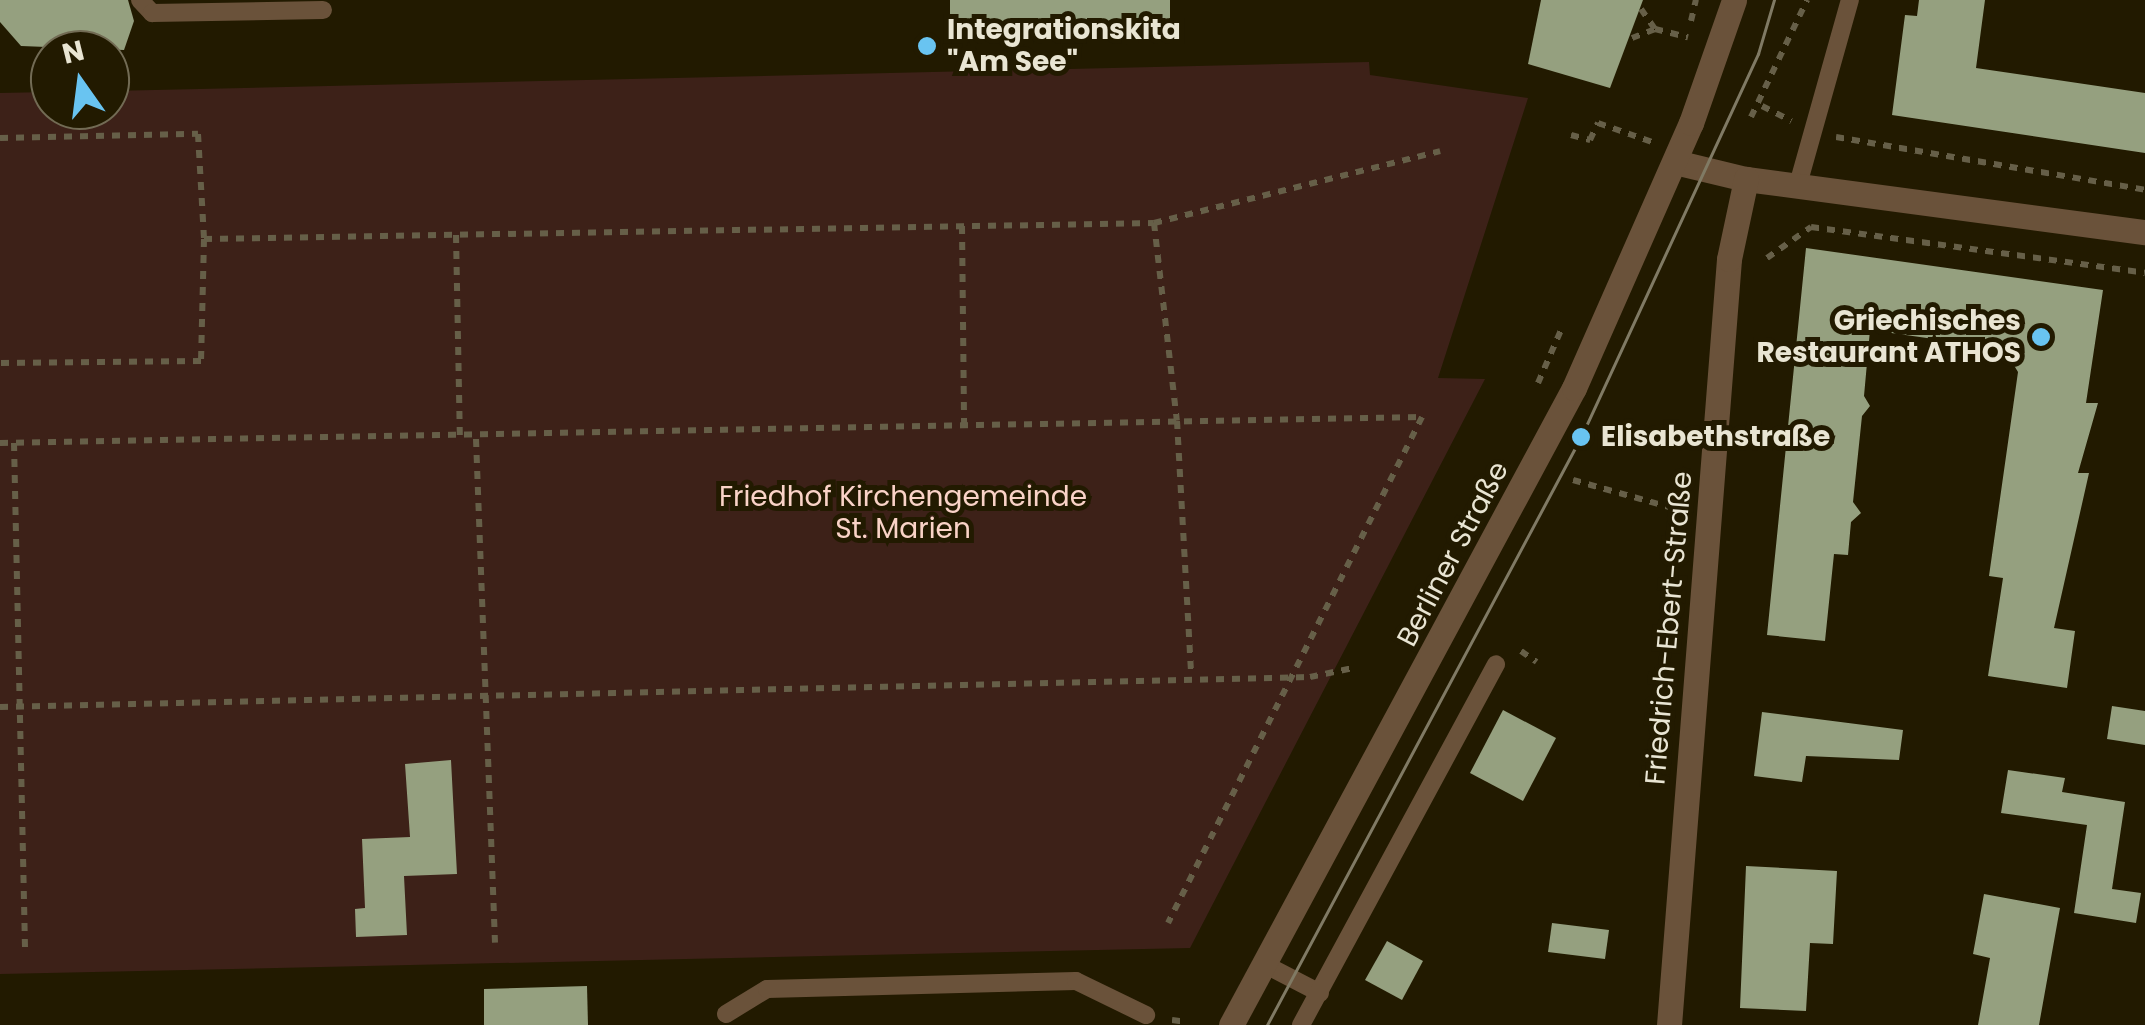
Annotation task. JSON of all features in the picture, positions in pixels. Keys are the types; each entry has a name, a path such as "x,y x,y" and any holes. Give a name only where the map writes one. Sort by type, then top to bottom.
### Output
{"street":[{"name":"Berliner Straße","path":"1231,1025 1574,388 1675,162 1734,0"},
{"path":"1675,162 1746,178 1799,182 2145,232"},
{"name":"Friedrich-Ebert-Straße","path":"1669,1025 1729,259 1746,178"}],"lane":[{"path":"140,0 152,13 323,10"},
{"path":"1799,182 1850,0"},
{"path":"1302,1025 1496,664"},
{"path":"1264,964 1320,993"},
{"path":"726,1014 767,989 1076,981 1146,1015"}],"path":[{"path":"1751,118 1762,106 1807,0"},
{"path":"1641,9 1655,28"},
{"path":"1632,38 1655,28 1688,36"},
{"path":"1762,106 1813,133 2145,190"},
{"path":"1572,135 1590,140 1598,123 1653,142"},
{"path":"0,138 198,134 204,239 202,361 0,362"},
{"path":"204,239 1154,223 1440,150"},
{"path":"1154,223 1177,421 1192,675"},
{"path":"962,226 964,426"},
{"path":"1768,258 1811,227 2145,273"},
{"path":"456,235 460,439"},
{"path":"0,443 476,439 1422,417 1168,923"},
{"path":"476,439 495,944"},
{"path":"14,443 25,948"},
{"path":"1574,480 1604,492 1709,514"},
{"path":"1521,651 1538,662"},
{"path":"0,707 1294,675 1353,668"}],"green space":[{"name":"Friedhof Kirchengemeinde St. Marien","path":"1369,62 1370,75 1528,98 1438,378 1485,379 1190,948 0,974 0,93 30,92 30,130 130,130 130,91"}],"building":[{"path":"0,0 128,0 134,21 130,33 30,30 30,46 21,46 0,22"},
{"path":"950,0 1170,0 1170,27 950,31"},
{"path":"1541,0 1643,0 1610,88 1528,64"},
{"path":"1919,0 1985,0 1976,68 2145,93 2145,153 1892,115 1905,15 1917,16"},
{"path":"1806,248 2103,290 2086,403 2098,403 2078,473 2089,473 2054,628 2075,631 2067,688 1988,676 2003,578 1989,576 2018,372 2004,349 1954,342 1942,352 1934,339 1870,330 1864,396 1870,406 1862,416 1853,502 1861,513 1851,522 1848,555 1834,554 1825,641 1767,635"},
{"path":"2112,706 2145,711 2145,745 2107,739"},
{"path":"1503,710 1556,738 1523,801 1470,773"},
{"path":"1762,712 1903,730 1899,760 1806,756 1802,782 1754,776"},
{"path":"451,760 457,874 404,876 407,935 356,937 355,909 365,908 362,839 410,837 405,764"},
{"path":"2008,770 2065,778 2062,792 2125,802 2112,889 2141,893 2136,923 2074,913 2087,825 2001,813"},
{"path":"1746,866 1837,871 1833,944 1810,943 1806,1011 1740,1008"},
{"path":"1984,894 2060,908 2039,1025 1978,1025 1990,958 1973,954"},
{"path":"1552,923 1609,930 1605,959 1548,952"},
{"path":"1387,941 1423,961 1402,1000 1365,980"},
{"path":"587,986 588,1025 484,1025 484,989"}],"tram line":[{"path":"1267,1025 1581,437 1758,54 1774,0"}],"place":[{"name":"Integrationskita \"Am See\"","path":"927,46"},
{"name":"Griechisches Restaurant ATHOS","path":"2041,337"},
{"name":"Elisabethstraße","path":"1581,437"}]}
